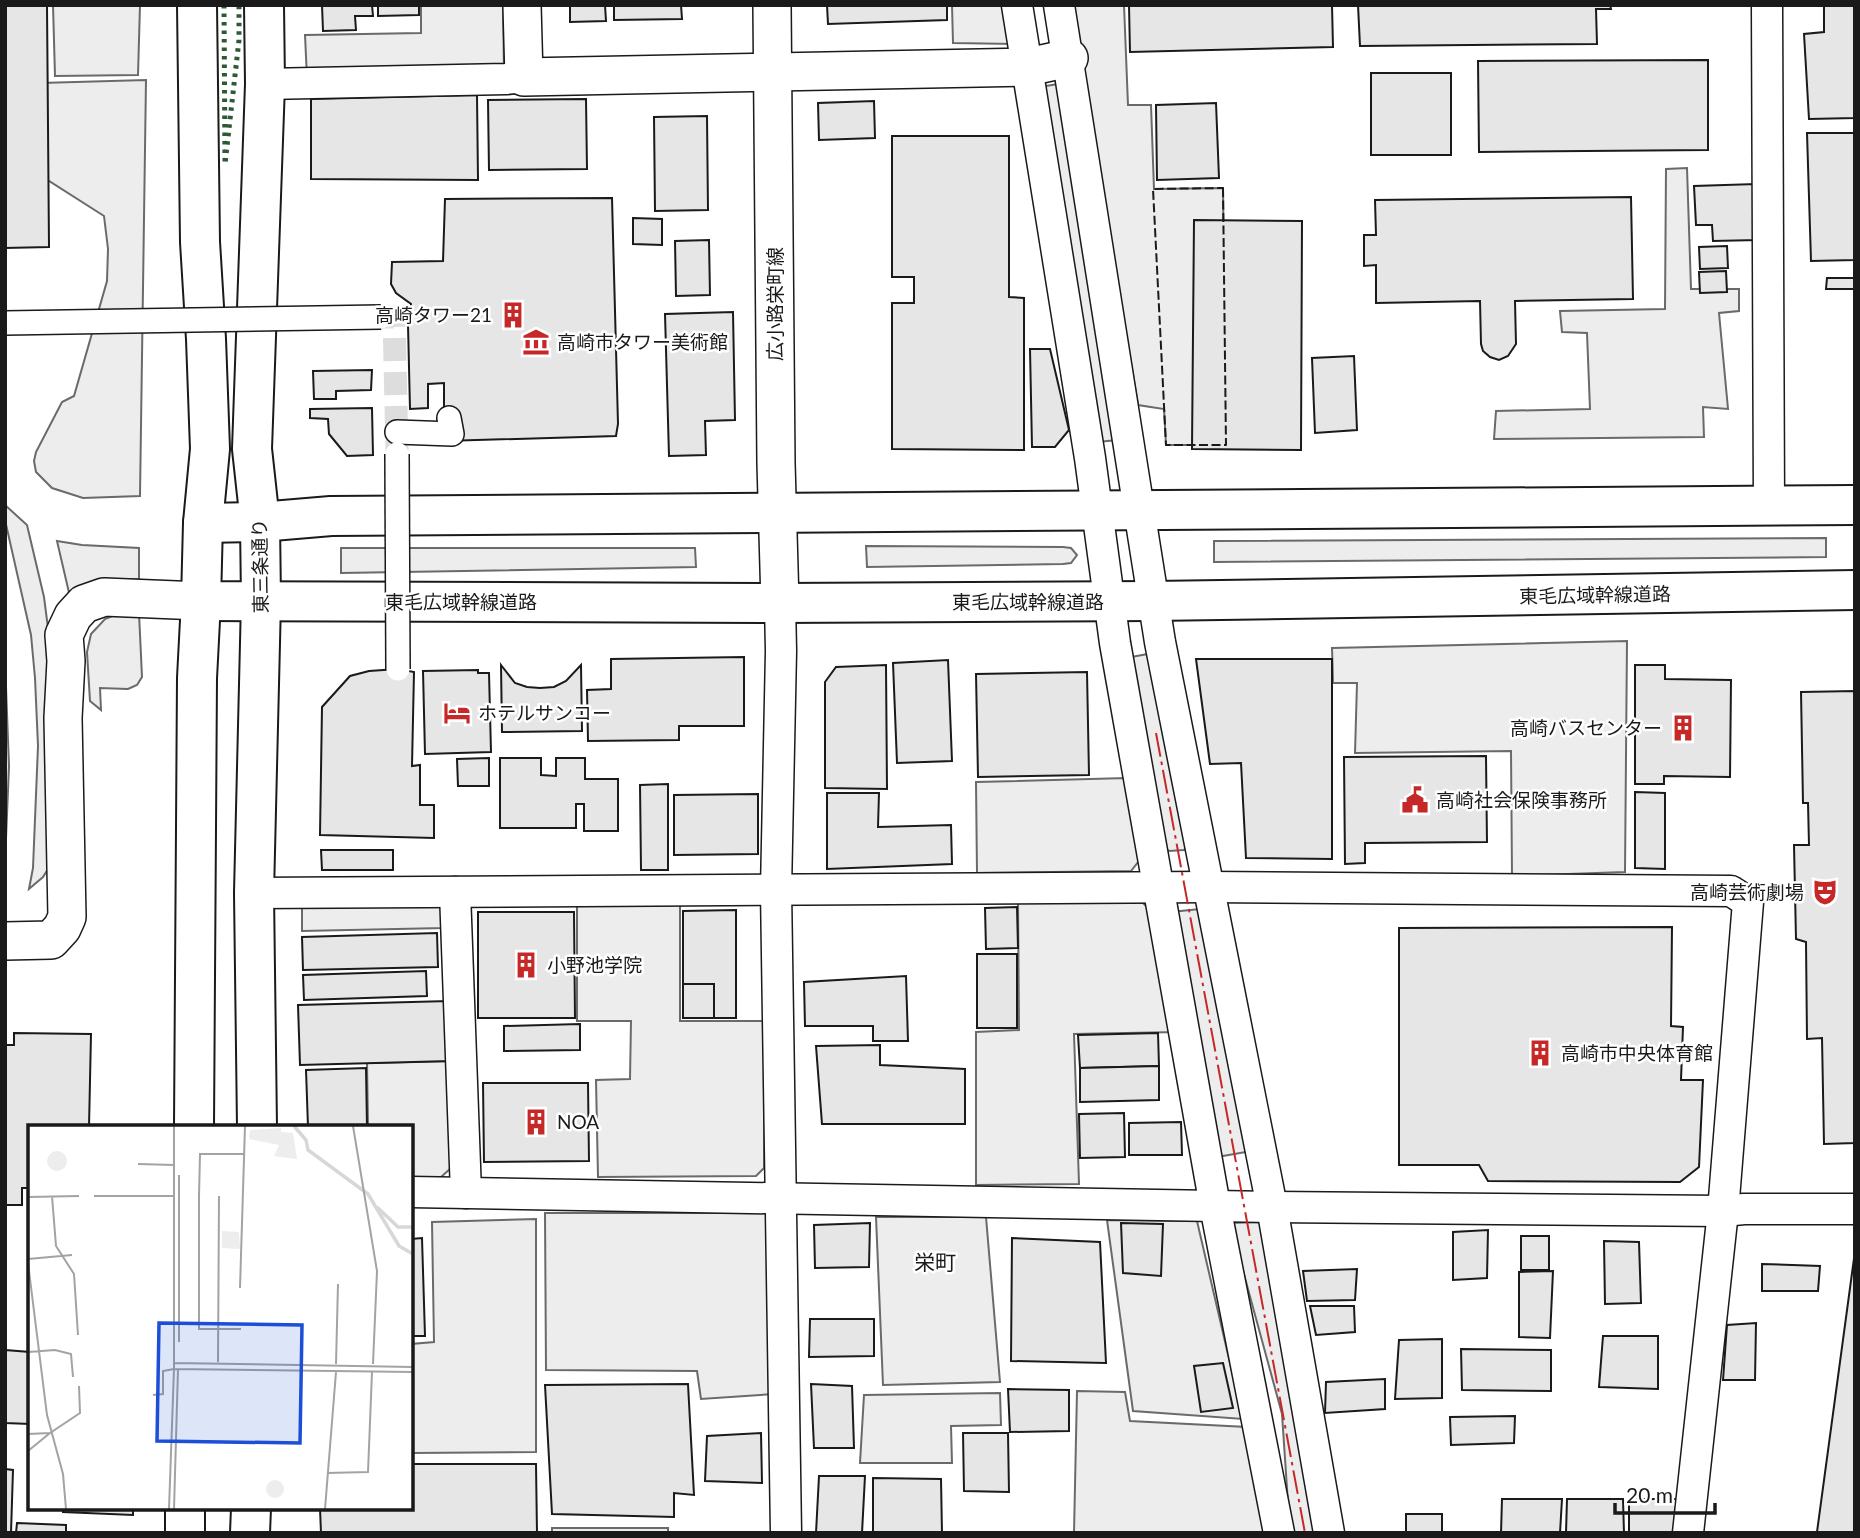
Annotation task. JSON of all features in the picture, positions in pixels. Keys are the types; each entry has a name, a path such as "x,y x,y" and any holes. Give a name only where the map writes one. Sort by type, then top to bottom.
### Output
{"main road":[{"path":"194,1125 197,678 203,523 210,449 200,242 197,5"},
{"name":"東三条通り","path":"257,1125 254,893 261,601 260,522 252,449 265,84 264,5"},
{"path":"203,523 260,522 331,516 1855,505"},
{"name":"東毛広域幹線道路","path":"201,601 1153,601 1855,590"},
{"path":"185,1510 185,1533"},
{"path":"250,1533 251,1510"}],"street":[{"path":"523,5 524,77"},
{"name":"広小路栄町線","path":"772,5 780,603"},
{"path":"1017,5 1109,601 1157,887 1215,1206 1279,1533"},
{"path":"1059,5 1153,601 1207,887 1272,1207 1329,1533"},
{"path":"1767,5 1769,506"},
{"path":"265,84 1028,68 1069,58"},
{"path":"5,323 381,317"},
{"path":"398,670 397,443 452,435 449,418"},
{"path":"5,941 51,940 62,928 67,917 64,635 73,616 84,604 104,597 201,601"},
{"path":"780,603 776,890 786,1533"},
{"path":"254,893 1157,887 1731,891 1748,902 1723,1211 1688,1533"},
{"path":"455,892 466,1193"},
{"path":"413,1192 1272,1207 1723,1211 1855,1209"}],"shaded area":[{"path":"53,5 140,5 138,75 55,76"},
{"path":"421,5 503,5 504,71 307,78 305,35 421,33"},
{"path":"952,5 1008,5 1015,44 953,43"},
{"path":"1071,5 1124,5 1128,105 1151,105 1154,189 1223,188 1226,445 1166,445 1164,409 1138,405"},
{"path":"146,80 140,496 83,498 52,488 36,472 34,461 62,402 74,396 107,281 108,249 104,216 49,181 5,170 5,84"},
{"path":"1058,84 1117,440 1098,442 1040,87"},
{"path":"1687,168 1691,289 1739,289 1739,311 1719,313 1728,409 1703,407 1704,437 1494,439 1496,411 1590,409 1587,333 1562,332 1560,311 1665,309 1666,169"},
{"path":"5,505 27,525 44,597 48,628 48,869 29,889 33,868 38,746 35,678 31,635 5,520"},
{"path":"1826,538 1826,557 1214,562 1214,541"},
{"path":"57,541 139,548 139,579 96,580 70,597"},
{"path":"866,546 1063,547 1071,548 1077,555 1071,563 1063,564 867,567"},
{"path":"341,548 695,548 696,567 341,573"},
{"path":"120,613 139,613 142,677 137,685 128,689 100,688 101,710 90,701 87,652 91,634 105,619"},
{"path":"1627,641 1625,872 1512,876 1511,751 1355,753 1357,683 1333,683 1332,648"},
{"path":"1148,654 1191,839 1184,850 1169,851 1160,844 1131,657"},
{"path":"5,661 9,766 6,839 5,837"},
{"path":"1127,778 1142,857 1131,871 977,873 976,782"},
{"path":"1139,899 1152,912 1178,1032 1074,1034 1079,1184 976,1185 976,1032 1019,1030 1018,902"},
{"path":"577,902 680,902 680,1021 765,1021 764,1168 756,1176 598,1177 596,1080 630,1079 631,1021 577,1021"},
{"path":"443,904 444,928 302,931 302,908"},
{"path":"1200,909 1246,1152 1217,1157 1171,912"},
{"path":"451,1061 451,1168 430,1187 413,1187 413,1125 368,1125 367,1063"},
{"path":"545,1213 770,1213 774,1394 701,1399 697,1371 546,1370"},
{"path":"876,1217 986,1217 1000,1382 883,1385"},
{"path":"536,1219 536,1452 413,1453 413,1344 434,1342 432,1222"},
{"path":"1107,1220 1197,1221 1243,1419 1133,1411"},
{"path":"1260,1222 1319,1533 1290,1533 1282,1414 1230,1223"},
{"path":"1077,1391 1125,1392 1130,1421 1247,1427 1268,1533 1074,1533"},
{"path":"1000,1393 1001,1425 951,1426 952,1463 860,1463 864,1395"},
{"path":"552,1528 668,1528 668,1533 552,1533"}],"building":[{"path":"5,5 47,5 49,247 5,248"},
{"path":"322,5 372,5 373,16 355,16 356,30 323,31"},
{"path":"378,5 419,5 419,15 378,16"},
{"path":"570,5 605,5 606,21 570,22"},
{"path":"614,5 681,5 682,19 614,20"},
{"path":"827,5 947,5 947,20 828,24"},
{"path":"1129,5 1332,5 1333,47 1130,52"},
{"path":"1358,5 1610,5 1611,9 1596,9 1597,44 1360,46"},
{"path":"1824,5 1855,5 1855,118 1809,119 1804,34 1824,32"},
{"path":"1708,60 1708,150 1479,152 1478,61"},
{"path":"1371,73 1451,73 1451,155 1371,155"},
{"path":"477,95 478,180 311,179 311,99"},
{"path":"586,99 587,169 489,170 488,100"},
{"path":"874,101 875,138 819,140 818,103"},
{"path":"1216,103 1219,178 1157,180 1156,105"},
{"path":"707,116 708,210 655,211 654,117"},
{"path":"1807,133 1855,133 1855,260 1811,261"},
{"path":"892,136 1009,136 1009,297 1024,298 1024,450 892,449 892,303 914,303 914,277 892,277"},
{"path":"1756,184 1758,240 1713,241 1712,225 1696,225 1694,186"},
{"path":"1631,197 1633,299 1515,301 1516,344 1508,356 1499,360 1483,351 1480,301 1376,303 1376,265 1364,266 1364,235 1376,235 1375,200"},
{"name":"高崎タワー21","path":"612,198 618,424 616,436 444,441 444,383 428,384 428,408 410,409 408,325 411,304 396,293 391,284 392,262 443,261 445,199"},
{"path":"633,218 662,219 662,245 633,244"},
{"path":"1194,220 1302,221 1301,450 1192,449"},
{"path":"709,240 710,295 676,296 675,241"},
{"path":"1727,246 1728,268 1700,269 1699,247"},
{"path":"1726,271 1727,292 1700,293 1699,272"},
{"path":"1827,278 1855,278 1855,289 1826,289"},
{"path":"733,312 735,420 705,421 706,455 669,456 665,314"},
{"path":"1030,349 1050,349 1069,430 1055,447 1032,447"},
{"path":"1354,356 1357,430 1315,433 1312,358"},
{"path":"372,370 371,390 336,391 336,399 314,399 313,371"},
{"path":"372,408 373,455 347,456 329,434 328,419 310,418 310,409"},
{"path":"744,657 744,726 679,726 679,740 588,741 587,690 611,689 611,659"},
{"path":"1196,659 1332,659 1332,859 1246,858 1241,763 1210,764"},
{"path":"948,660 952,761 897,763 893,663"},
{"path":"501,665 515,683 540,688 554,687 566,681 581,665 582,731 502,732"},
{"path":"886,665 887,789 825,788 825,682 836,667"},
{"name":"高崎バスセンター","path":"1635,665 1665,665 1665,679 1731,680 1730,777 1664,776 1664,784 1635,784"},
{"path":"398,669 414,672 412,766 420,765 420,805 434,805 434,838 320,835 322,707 350,676 369,671"},
{"name":"ホテルサンコー","path":"478,670 478,673 489,673 491,752 425,754 423,671"},
{"path":"1087,672 1089,775 978,777 976,674"},
{"name":"高崎芸術劇場","path":"1855,691 1855,1143 1824,1144 1822,1038 1807,1039 1806,942 1796,939 1794,845 1809,845 1808,803 1803,803 1801,692"},
{"name":"高崎社会保険事務所","path":"1486,756 1487,842 1365,843 1365,863 1345,864 1344,757"},
{"path":"489,758 489,786 458,786 457,759"},
{"path":"500,758 541,758 541,775 556,776 556,758 585,758 585,779 618,779 618,831 584,831 584,804 576,804 576,828 500,828"},
{"path":"668,784 668,870 641,870 640,785"},
{"path":"1635,792 1665,793 1665,869 1635,868"},
{"path":"827,793 879,793 878,827 951,825 952,864 827,869"},
{"path":"758,794 758,854 674,855 674,795"},
{"path":"321,850 393,850 393,870 322,870"},
{"path":"1017,907 1018,948 986,949 985,908"},
{"path":"736,910 736,1018 714,1018 714,984 683,984 683,911"},
{"name":"小野池学院","path":"478,912 574,912 575,1018 478,1018"},
{"name":"高崎市中央体育館","path":"1672,927 1671,1026 1683,1027 1681,1080 1703,1080 1699,1167 1680,1182 1488,1181 1479,1165 1399,1165 1399,928"},
{"path":"437,933 438,967 303,970 302,937"},
{"path":"977,954 1017,954 1017,1028 977,1028"},
{"path":"426,971 427,996 304,1000 303,975"},
{"path":"906,976 908,1041 873,1041 873,1026 805,1026 804,982"},
{"path":"683,984 714,984 714,1018 683,1018"},
{"path":"449,1001 451,1061 300,1065 298,1005"},
{"path":"580,1024 580,1050 504,1051 504,1026"},
{"path":"14,1033 91,1034 89,1125 28,1125 28,1188 22,1188 22,1205 5,1205 5,1045 14,1045"},
{"path":"1158,1033 1159,1066 1080,1068 1078,1035"},
{"path":"880,1045 880,1065 965,1069 965,1124 822,1124 816,1046"},
{"path":"1159,1066 1159,1100 1080,1102 1080,1068"},
{"path":"366,1068 367,1125 308,1125 306,1070"},
{"name":"NOA","path":"483,1083 588,1083 589,1161 484,1162"},
{"path":"1124,1113 1125,1157 1080,1158 1079,1114"},
{"path":"1181,1122 1182,1155 1129,1155 1129,1123"},
{"path":"870,1223 869,1267 815,1268 814,1225"},
{"path":"1121,1223 1163,1224 1161,1276 1123,1273"},
{"path":"1488,1230 1487,1278 1453,1280 1453,1232"},
{"path":"1521,1236 1549,1236 1549,1270 1521,1270"},
{"path":"422,1238 425,1336 413,1336 413,1239"},
{"path":"1012,1238 1100,1242 1106,1363 1011,1361"},
{"path":"1604,1241 1639,1242 1641,1303 1605,1304"},
{"path":"1855,1251 1855,1533 1822,1533 1817,1532"},
{"path":"1762,1264 1820,1266 1818,1291 1762,1291"},
{"path":"1357,1269 1355,1300 1307,1301 1303,1271"},
{"path":"1553,1271 1550,1338 1519,1337 1519,1272"},
{"path":"1310,1306 1354,1306 1355,1332 1316,1335"},
{"path":"810,1319 874,1319 874,1356 809,1357"},
{"path":"1756,1323 1755,1380 1723,1380 1727,1325"},
{"path":"1603,1336 1658,1336 1658,1389 1599,1387"},
{"path":"1442,1339 1442,1398 1395,1399 1399,1340"},
{"path":"1461,1349 1551,1350 1551,1391 1462,1390"},
{"path":"5,1350 28,1352 28,1424 5,1423"},
{"path":"1223,1363 1233,1408 1201,1412 1194,1366"},
{"path":"1385,1379 1385,1409 1325,1413 1326,1382"},
{"path":"688,1384 694,1495 674,1493 674,1517 552,1514 545,1385"},
{"path":"811,1384 852,1386 854,1448 814,1448"},
{"path":"1008,1389 1069,1390 1069,1431 1010,1432"},
{"path":"1515,1416 1514,1443 1451,1445 1450,1417"},
{"path":"761,1433 762,1483 705,1481 707,1436"},
{"path":"963,1433 1008,1433 1009,1492 964,1491"},
{"path":"413,1464 536,1464 537,1533 321,1533 320,1510 413,1510"},
{"path":"5,1469 13,1470 11,1533 5,1533"},
{"path":"819,1476 865,1476 862,1533 816,1533"},
{"path":"873,1478 941,1479 942,1533 873,1533"},
{"path":"1502,1499 1562,1499 1560,1533 1501,1533"},
{"path":"1567,1499 1623,1499 1624,1533 1566,1533"},
{"path":"1629,1499 1681,1499 1681,1533 1629,1533"},
{"path":"133,1510 133,1515 63,1512"},
{"path":"1406,1514 1442,1514 1442,1533 1406,1533"},
{"path":"17,1523 66,1525 66,1533 16,1533"}],"tunnel":[{"path":"381,317 394,317 397,451"}],"hedge":[{"path":"224,5 225,164 239,40 239,5"}],"fence":[{"path":"1223,188 1226,445 1166,445 1153,189 1223,188"}],"power":[{"path":"1156,733 1305,1533"}],"place":[{"name":"高崎タワー21","path":"513,315"},
{"name":"高崎市タワー美術館","path":"536,342"},
{"name":"ホテルサンコー","path":"457,713"},
{"name":"高崎バスセンター","path":"1683,728"},
{"name":"高崎社会保険事務所","path":"1415,800"},
{"name":"高崎芸術劇場","path":"1825,892"},
{"name":"小野池学院","path":"526,965"},
{"name":"高崎市中央体育館","path":"1540,1053"},
{"name":"NOA","path":"536,1122"}],"district":[{"name":"栄町","path":"935,1263"}]}
